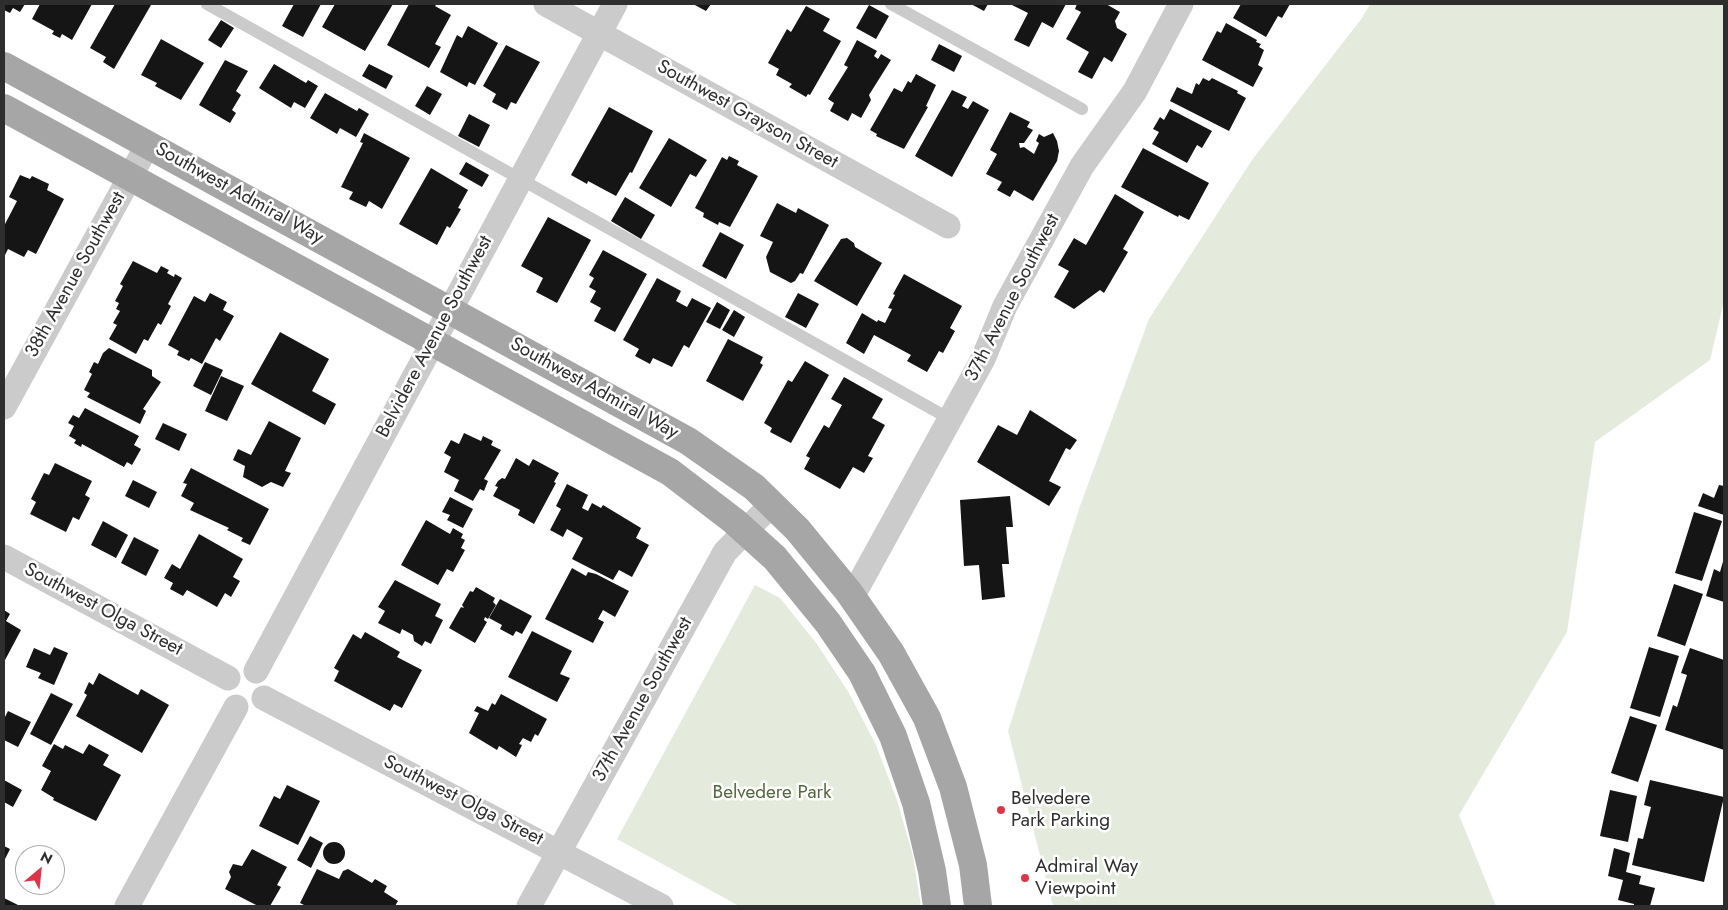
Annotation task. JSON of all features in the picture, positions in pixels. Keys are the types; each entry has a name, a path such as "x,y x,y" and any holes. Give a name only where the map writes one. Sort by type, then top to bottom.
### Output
{"main road":[{"name":"Southwest Admiral Way","path":"4,66 688,441 754,487 798,530 852,597 891,653 927,718 953,787 972,865 978,906"},
{"name":"Southwest Admiral Way","path":"4,108 670,472 745,531 781,565 828,623 862,672 893,736 916,803 932,871 937,906"}],"street":[{"name":"Southwest Grayson Street","path":"546,4 948,226"},
{"name":"Belvidere Avenue Southwest","path":"256,671 449,309 616,4"},
{"name":"37th Avenue Southwest","path":"852,597 950,419 982,359 1005,306 1082,166 1135,91 1181,4"},
{"name":"38th Avenue Southwest","path":"4,407 148,144"},
{"name":"37th Avenue Southwest","path":"528,906 724,552 772,504"},
{"name":"Southwest Olga Street","path":"4,557 228,678"},
{"path":"240,669 256,671 266,684 264,698 250,709 236,707 226,694 225,688 228,678 240,669"},
{"name":"Southwest Olga Street","path":"264,698 661,906"},
{"path":"127,906 236,707"}],"lane":[{"path":"207,4 950,419"},
{"path":"890,4 1082,109"}],"green space":[{"path":"1370,4 1724,4 1724,301 1710,360 1595,442 1567,632 1459,815 1496,906 1053,906 1008,731 1080,506 1149,319 1252,160 1362,18"},
{"name":"Belvedere Park","path":"755,585 780,598 817,644 849,693 876,745 897,800 913,856 921,906 739,906 617,839"}],"building":[{"path":"4,4 25,4 20,12 13,8 10,13 4,10"},
{"path":"40,4 92,4 72,40 62,34 60,38 52,34 54,31 32,19"},
{"path":"115,4 151,5 114,69 103,62 106,57 90,48"},
{"path":"294,4 321,4 303,37 282,26"},
{"path":"335,4 393,4 365,51 322,27"},
{"path":"409,4 437,4 435,6 451,15 435,44 441,47 429,68 387,45"},
{"path":"693,4 711,4 706,11"},
{"path":"971,4 988,4 984,11"},
{"path":"1010,4 1066,4 1053,28 1042,22 1029,47 1014,40 1028,13"},
{"path":"1077,4 1106,4 1120,12 1115,21 1117,28 1127,34 1112,62 1104,57 1092,79 1078,72 1089,52 1066,39 1081,12 1075,9"},
{"path":"1241,4 1290,4 1282,18 1278,16 1266,37 1233,18"},
{"path":"869,5 889,16 876,39 856,28"},
{"path":"806,6 830,19 823,31 841,41 810,95 808,94 806,97 789,87 792,84 776,75 779,69 768,63 787,29 791,32"},
{"path":"221,20 234,28 221,48 208,40"},
{"path":"1226,23 1257,40 1256,42 1261,44 1259,47 1264,50 1258,65 1263,68 1253,87 1202,60 1217,31 1221,33"},
{"path":"468,26 498,43 475,85 469,82 467,87 440,72 457,35 462,38"},
{"path":"161,39 204,63 181,100 155,86 157,83 141,75"},
{"path":"857,40 877,51 874,56 878,59 881,54 891,60 869,95 871,100 861,118 852,113 848,121 830,111 834,103 828,99 848,67 844,65"},
{"path":"939,44 962,56 954,72 931,60"},
{"path":"506,45 540,62 516,104 511,102 507,110 492,102 496,94 483,86"},
{"path":"225,60 248,71 236,91 241,95 232,110 236,113 230,123 199,105"},
{"path":"274,64 306,83 308,80 318,86 305,108 294,102 291,108 259,88"},
{"path":"369,64 393,76 386,89 362,76"},
{"path":"916,74 936,85 926,106 928,107 904,149 876,136 877,134 870,130 894,88 902,92 908,81 911,83"},
{"path":"1203,78 1209,81 1212,78 1238,91 1237,93 1246,98 1229,131 1170,101 1177,87 1192,94 1196,83 1199,85"},
{"path":"427,86 442,94 430,115 415,106"},
{"path":"952,90 967,97 962,106 968,109 973,101 989,110 952,177 915,156"},
{"path":"325,93 357,111 359,108 369,114 356,137 340,128 337,134 310,118"},
{"path":"609,107 653,131 632,173 630,172 616,196 588,181 587,184 571,175"},
{"path":"1170,109 1212,131 1202,148 1197,145 1187,163 1152,144 1159,132 1153,129 1160,117 1164,120"},
{"path":"1010,112 1030,122 1027,127 1033,130 1024,143 1019,143 1020,148 1024,147 1034,154 1039,143 1036,141 1039,134 1044,137 1053,133 1057,141 1059,151 1057,161 1033,201 1014,190 1010,197 997,190 1002,182 986,174 997,154 990,150"},
{"path":"469,114 490,125 479,147 458,136"},
{"path":"364,133 410,158 382,209 369,201 366,207 349,199 353,192 341,187 363,143 360,142"},
{"path":"669,138 707,160 696,177 690,174 671,207 639,188"},
{"path":"1143,148 1209,183 1189,220 1179,215 1178,217 1121,187"},
{"path":"729,156 739,161 737,165 758,176 730,227 719,222 718,225 703,217 704,213 695,208 722,157 727,160"},
{"path":"466,162 489,175 482,187 459,174"},
{"path":"431,168 468,190 458,208 461,209 450,228 447,226 437,245 399,224"},
{"path":"20,175 30,179 32,176 49,184 47,190 64,199 36,254 28,250 24,257 8,249 4,257 4,226 17,201 9,197"},
{"path":"1115,194 1144,212 1123,249 1128,252 1104,293 1100,290 1074,309 1054,297 1069,271 1058,265 1074,238 1086,245"},
{"path":"625,197 655,215 641,239 611,221"},
{"path":"777,203 796,213 798,208 829,225 803,274 800,273 795,281 791,283 770,272 766,257 773,242 760,236"},
{"path":"548,217 591,240 557,303 536,292 543,278 521,266"},
{"path":"720,232 744,245 726,279 702,266"},
{"path":"847,238 854,243 855,247 882,263 857,306 814,281 841,239"},
{"path":"603,250 647,274 615,332 594,321 601,308 590,302 596,291 589,287 594,278 589,275"},
{"path":"133,261 157,273 161,266 169,270 167,273 174,277 175,274 182,278 168,304 171,306 161,325 158,323 148,341 144,339 136,354 109,339 117,325 113,323 120,311 116,309 119,303 115,301 123,286 120,284"},
{"path":"904,274 962,306 950,328 955,331 943,353 939,351 927,372 907,361 911,355 874,335 864,354 846,343 862,313 877,322 878,320 885,323 892,309 888,308 895,295 893,294"},
{"path":"657,278 681,291 676,301 687,307 692,298 711,308 689,348 684,345 672,367 653,358 650,364 635,356 639,349 623,340"},
{"path":"210,293 227,302 223,310 234,316 220,341 216,338 202,364 191,358 189,361 177,355 179,351 168,345 194,296 205,302"},
{"path":"798,293 819,304 806,328 785,317"},
{"path":"717,302 730,310 720,329 706,322"},
{"path":"734,310 745,317 734,337 722,330"},
{"path":"280,332 329,359 312,391 336,404 325,425 251,384"},
{"path":"728,339 763,357 760,363 763,365 743,401 706,381"},
{"path":"109,348 152,370 152,376 161,382 143,409 146,411 140,424 87,397 90,393 84,390 92,374 89,372 94,362 98,364 103,353"},
{"path":"805,361 829,375 791,443 770,432 772,428 764,423 788,380 792,382"},
{"path":"205,362 223,370 211,395 193,386"},
{"path":"221,376 244,386 227,421 205,411"},
{"path":"844,377 883,399 872,418 885,425 868,456 873,458 864,473 853,467 840,489 804,469 810,458 806,456 824,425 829,428 842,405 831,399"},
{"path":"85,408 139,436 134,445 141,449 132,465 127,462 124,467 82,444 81,447 74,443 76,440 69,436 74,426 68,423 73,415 79,418"},
{"path":"1030,410 1077,440 1070,450 1066,448 1049,481 1061,487 1049,506 977,462 998,425 1017,435"},
{"path":"269,421 301,438 285,471 291,473 283,487 271,482 262,487 243,477 245,466 233,460 238,449 251,455"},
{"path":"163,423 187,434 179,451 155,439"},
{"path":"464,433 481,441 483,436 493,441 491,445 501,450 484,479 488,481 484,491 480,489 473,501 454,491 459,480 444,472 451,457 444,453 451,440 459,444"},
{"path":"516,458 529,466 533,459 559,473 554,482 556,483 534,524 518,515 520,510 493,496 498,487 495,486 498,481 502,478 505,479"},
{"path":"55,463 92,481 85,495 90,498 79,520 73,517 66,532 30,514 36,502 31,499 44,473 49,475"},
{"path":"191,468 269,509 250,545 241,541 243,538 227,530 229,528 190,510 194,503 181,496 187,484 183,483"},
{"path":"133,480 157,492 149,508 125,496"},
{"path":"567,484 588,495 582,508 588,511 592,503 601,508 603,505 641,528 636,538 649,545 632,577 619,570 613,580 572,559 583,538 567,529 563,537 550,530 561,509 556,506"},
{"path":"1719,485 1724,486 1724,515 1698,506 1703,493 1714,498"},
{"path":"1010,496 1013,527 1006,527 1009,564 1002,564 1005,597 982,600 979,565 964,566 960,500"},
{"path":"450,497 473,509 463,528 447,520 450,515 442,512"},
{"path":"1694,512 1722,521 1702,581 1675,573"},
{"path":"426,520 450,534 453,528 463,534 461,538 465,540 461,548 465,550 453,572 447,569 438,585 401,565"},
{"path":"103,521 128,535 116,558 91,545"},
{"path":"199,534 243,559 233,577 240,581 231,597 225,593 217,607 187,590 183,596 170,589 173,583 164,578 172,564 180,569"},
{"path":"134,537 159,550 146,576 121,563"},
{"path":"1724,558 1724,602 1706,596 1714,569 1720,572"},
{"path":"572,568 586,576 588,572 596,574 629,591 615,617 603,610 598,619 604,622 593,643 545,619"},
{"path":"395,580 441,604 435,616 443,620 431,644 425,641 422,646 414,641 413,635 402,629 400,634 378,623 385,611 378,607"},
{"path":"1674,584 1703,594 1685,646 1657,636"},
{"path":"476,587 495,598 493,602 496,605 488,619 485,617 484,620 487,622 475,643 449,628 461,607 464,608 462,605 470,591 473,592"},
{"path":"500,599 532,616 522,634 516,631 513,636 500,629 502,625 489,618"},
{"path":"4,610 10,614 6,621 21,630 4,662"},
{"path":"532,631 572,651 560,674 570,678 557,702 508,677"},
{"path":"365,632 400,652 397,657 422,670 402,708 394,704 390,711 334,681 339,671 334,668 353,634 361,639"},
{"path":"54,647 68,653 54,685 38,678 41,673 26,667 34,648 50,655"},
{"path":"1649,647 1679,656 1660,717 1630,708"},
{"path":"1690,648 1724,660 1724,750 1665,730 1673,705 1677,707 1687,675 1681,673"},
{"path":"99,673 138,695 141,689 169,705 142,753 76,716 87,695 84,693 89,682 93,685"},
{"path":"51,693 73,704 51,745 30,734"},
{"path":"501,694 547,719 538,736 535,734 531,742 523,738 519,744 522,745 516,757 499,746 497,750 469,733 479,713 474,711 477,706 488,711 492,703 495,705"},
{"path":"8,711 31,722 18,747 4,740 4,719"},
{"path":"1630,716 1657,725 1638,782 1611,773"},
{"path":"54,744 63,749 65,745 83,754 89,744 109,755 103,765 121,775 96,821 53,800 54,798 41,790 51,771 42,766"},
{"path":"4,780 22,790 13,807 4,802"},
{"path":"1650,780 1724,797 1704,882 1632,865 1638,838 1643,839 1651,807 1644,805"},
{"path":"287,785 320,801 298,845 259,826 274,796 280,799"},
{"path":"1610,790 1637,796 1628,842 1600,836"},
{"path":"310,836 323,843 311,868 297,860"},
{"path":"334,842 342,845 345,853 342,861 334,864 326,861 323,853 326,845"},
{"path":"4,846 10,849 4,861"},
{"path":"1614,848 1630,853 1626,872 1641,876 1639,884 1655,888 1650,906 1634,906 1634,904 1618,900 1623,880 1608,876"},
{"path":"252,849 287,867 277,885 281,887 270,906 258,906 225,889 231,877 229,872 233,864 242,866"},
{"path":"317,869 339,879 343,871 348,869 372,883 375,879 387,886 384,892 398,901 395,906 306,906 300,903"},
{"path":"4,898 20,906 4,906"}],"place":[{"name":"Belvedere Park Parking","path":"1001,810"},
{"name":"Admiral Way Viewpoint","path":"1025,878"}]}
